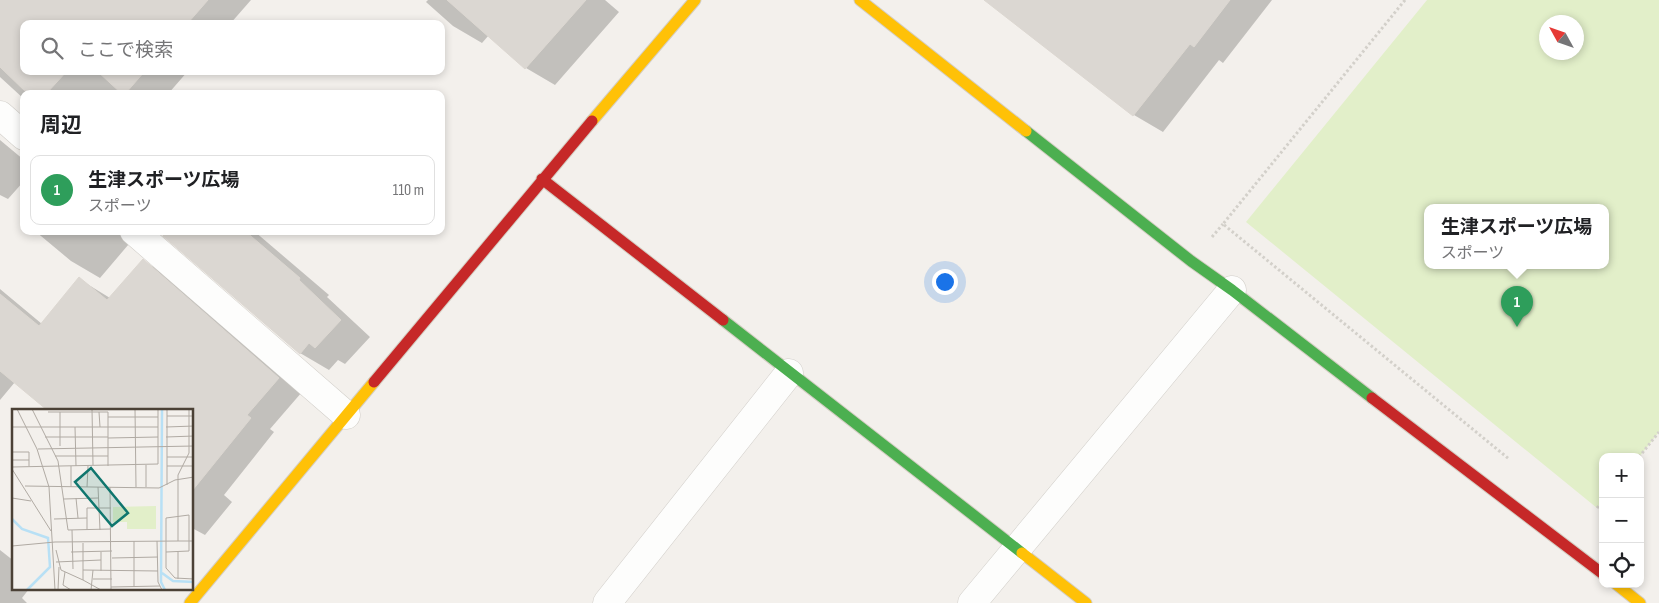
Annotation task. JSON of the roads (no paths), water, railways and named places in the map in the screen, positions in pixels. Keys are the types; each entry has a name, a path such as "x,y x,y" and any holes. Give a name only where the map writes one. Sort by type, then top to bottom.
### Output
{"street":[{"path":"190,603 542,179 695,0"},
{"path":"860,0 1191,261 1232,290 1599,571"},
{"path":"0,115 20,132"},
{"path":"542,179 1086,603"},
{"path":"139,235 346,415"},
{"path":"972,603 1232,290"},
{"path":"607,603 790,373"},
{"path":"1621,588 1640,603"}],"place":[{"name":"生津スポーツ広場","path":"1517,327"}]}
